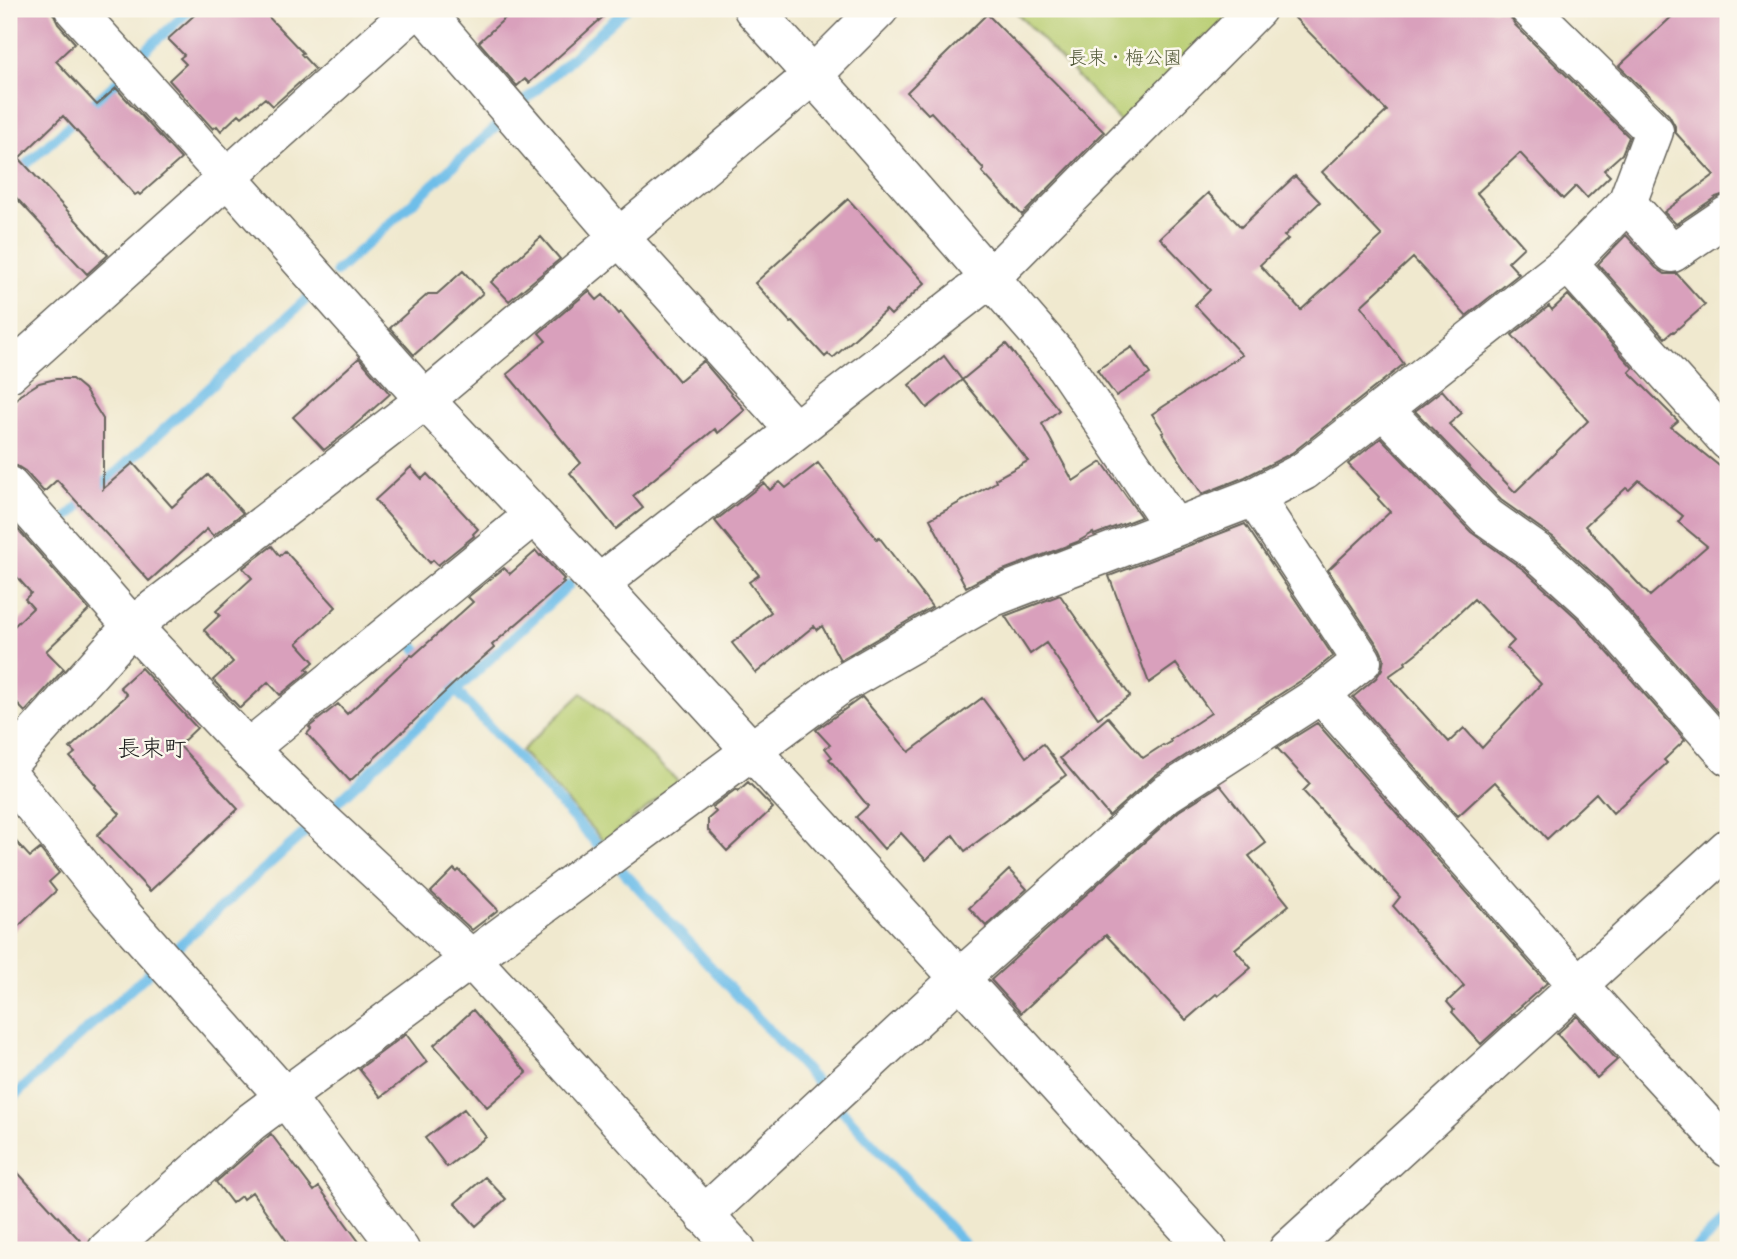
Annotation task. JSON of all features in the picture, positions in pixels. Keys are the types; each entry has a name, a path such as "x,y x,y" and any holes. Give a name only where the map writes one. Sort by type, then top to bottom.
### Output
{"street":[{"path":"74,9 425,400 599,583 1208,1250"},
{"path":"9,373 415,9"},
{"path":"422,9 621,238 795,429"},
{"path":"753,9 1059,357 1174,527"},
{"path":"9,762 132,626 425,400 813,75 879,9"},
{"path":"599,583 990,278 1257,9"},
{"path":"107,1250 251,1122 840,685 993,597 1254,497 1304,471 1568,263 1627,203 1654,131 1530,9"},
{"path":"1627,203 1672,253 1728,215"},
{"path":"1568,263 1728,441"},
{"path":"1383,409 1487,517 1538,553 1595,605 1728,756"},
{"path":"9,486 132,626 248,749 471,959 737,1250"},
{"path":"704,1215 960,978 1166,794 1321,694 1362,661 1254,497"},
{"path":"248,749 534,515"},
{"path":"1321,694 1578,985 1728,1148"},
{"path":"9,776 109,900 286,1098 400,1250"},
{"path":"1289,1250 1728,848"}],"green space":[{"name":"長束・梅公園","path":"1013,9 1241,9 1124,126"},
{"path":"582,693 679,782 604,842 521,751"}],"building":[{"path":"9,9 51,9 58,24 75,43 56,61 97,105 116,88 181,159 140,195 135,195 63,116 19,158 108,255 87,274 9,190"},
{"path":"201,9 261,9 315,69 273,106 265,98 242,117 239,114 221,131 217,126 213,129 169,80 186,64 180,58 184,55 168,39"},
{"path":"515,9 612,9 529,83 525,79 517,86 479,42"},
{"path":"1286,9 1509,9 1509,15 1515,25 1629,137 1622,154 1604,170 1610,176 1587,198 1576,186 1563,199 1520,153 1477,193 1524,247 1508,262 1519,274 1466,316 1413,258 1361,306 1404,364 1292,453 1245,477 1202,494 1152,414 1242,355 1195,305 1210,290 1160,238 1208,193 1241,227 1295,176 1320,202 1284,236 1288,239 1260,265 1301,310 1382,236 1322,172 1387,111"},
{"path":"1680,9 1728,9 1728,193 1716,197 1676,224 1664,212 1714,175 1675,132 1669,115 1619,66"},
{"path":"987,14 1104,132 1022,215 931,112 928,114 907,92"},
{"path":"848,199 925,283 891,315 886,310 833,358 828,354 825,357 755,283"},
{"path":"1626,235 1656,268 1665,274 1677,274 1705,305 1665,338 1598,264"},
{"path":"541,237 560,259 509,301 491,282"},
{"path":"463,271 483,293 414,355 390,328 428,294 437,294"},
{"path":"589,291 597,300 603,295 619,314 621,312 679,381 703,361 745,410 718,433 715,429 633,496 643,508 616,529 570,473 581,463 507,374 546,341 539,333"},
{"path":"1568,295 1633,368 1629,372 1678,421 1671,427 1728,473 1728,704 1719,713 1610,589 1553,537 1501,500 1415,411 1442,390 1462,413 1449,424 1515,492 1588,421 1512,335 1549,306 1552,310","holes":["1639,480 1683,516 1678,522 1707,546 1650,596 1585,526 1626,488 1629,490"]},
{"path":"1006,344 1059,410 1042,424 1073,481 1102,462 1141,517 1094,535 1093,533 966,587 930,519 1028,461 962,380"},
{"path":"1132,347 1150,374 1116,396 1097,370"},
{"path":"944,356 962,380 927,408 909,385"},
{"path":"359,358 390,394 324,450 293,417"},
{"path":"72,379 84,389 103,419 103,489 133,463 172,507 208,475 243,513 213,536 207,529 149,581 57,480 44,492 25,471 9,465 9,408 20,395 39,383"},
{"path":"1381,438 1471,532 1524,570 1579,620 1685,740 1664,760 1667,763 1613,813 1596,793 1547,839 1495,782 1458,816 1353,697 1376,678 1382,669 1384,658 1328,570 1390,512 1348,464","holes":["1474,599 1514,641 1507,648 1541,684 1482,748 1464,728 1449,742 1389,676 1406,664 1405,662"]},
{"path":"818,463 932,607 840,660 822,626 817,630 814,626 756,673 732,643 771,612 749,582 759,575 715,521 764,483 770,490 780,482 786,488"},
{"path":"411,467 422,479 427,474 478,529 474,536 438,565 433,560 430,563 375,500"},
{"path":"9,519 89,610 46,651 64,669 25,712 9,695 9,631 33,608 25,599 31,593 9,568"},
{"path":"1245,524 1333,656 1308,676 1154,776 1109,816 1060,758 1108,717 1143,758 1171,742 1170,740 1211,713 1176,664 1149,683 1109,576"},
{"path":"272,546 280,556 285,551 336,607 297,643 314,662 306,669 309,671 280,695 268,682 240,708 213,680 233,662 204,630 220,615 216,611 252,578 243,568"},
{"path":"536,551 564,579 564,583 492,645 494,648 350,781 307,734 311,729 309,727 338,704 347,714 473,602 468,597 504,568 510,574"},
{"path":"1060,595 1130,696 1098,718 1046,643 1030,654 1005,616"},
{"path":"141,668 197,728 179,745 238,809 150,891 97,835 120,814 70,757 75,753 70,748 127,695 120,687"},
{"path":"862,697 909,752 982,698 1026,757 1043,744 1066,775 965,851 953,835 926,860 901,833 884,849 856,817 868,806 829,759 832,757 825,748 830,745 816,730"},
{"path":"1317,723 1547,983 1481,1044 1452,1012 1454,1010 1447,1002 1464,986 1393,906 1400,897 1303,791 1310,784 1277,748"},
{"path":"748,782 773,808 727,851 708,830 708,819 716,812 712,807"},
{"path":"1220,785 1266,843 1249,856 1289,905 1235,949 1251,968 1186,1020 1106,935 1021,1013 991,980 1179,811"},
{"path":"9,834 30,857 40,849 59,873 49,882 56,891 9,935"},
{"path":"454,869 457,872 459,870 498,910 472,930 431,892"},
{"path":"1009,870 1027,889 986,926 969,908"},
{"path":"473,1010 527,1073 487,1107 434,1045"},
{"path":"1577,1016 1617,1060 1597,1078 1557,1034"},
{"path":"406,1034 427,1062 381,1097 359,1069"},
{"path":"464,1109 486,1137 447,1167 425,1138"},
{"path":"271,1134 314,1191 319,1187 365,1250 293,1250 252,1192 232,1203 216,1182"},
{"path":"9,1163 86,1247 86,1250 9,1250"},
{"path":"485,1177 506,1199 476,1226 455,1203"}],"waterway":[{"path":"139,56 191,9"},
{"path":"521,104 626,9"},
{"path":"9,180 118,81"},
{"path":"336,272 505,119"},
{"path":"62,522 310,296"},
{"path":"328,811 569,585"},
{"path":"411,643 426,659"},
{"path":"452,686 597,844"},
{"path":"175,949 314,824"},
{"path":"622,870 824,1090"},
{"path":"9,1101 152,970"},
{"path":"837,1105 970,1250"},
{"path":"1693,1250 1728,1218"}],"district":[{"name":"長束町","path":"152,747"}]}
